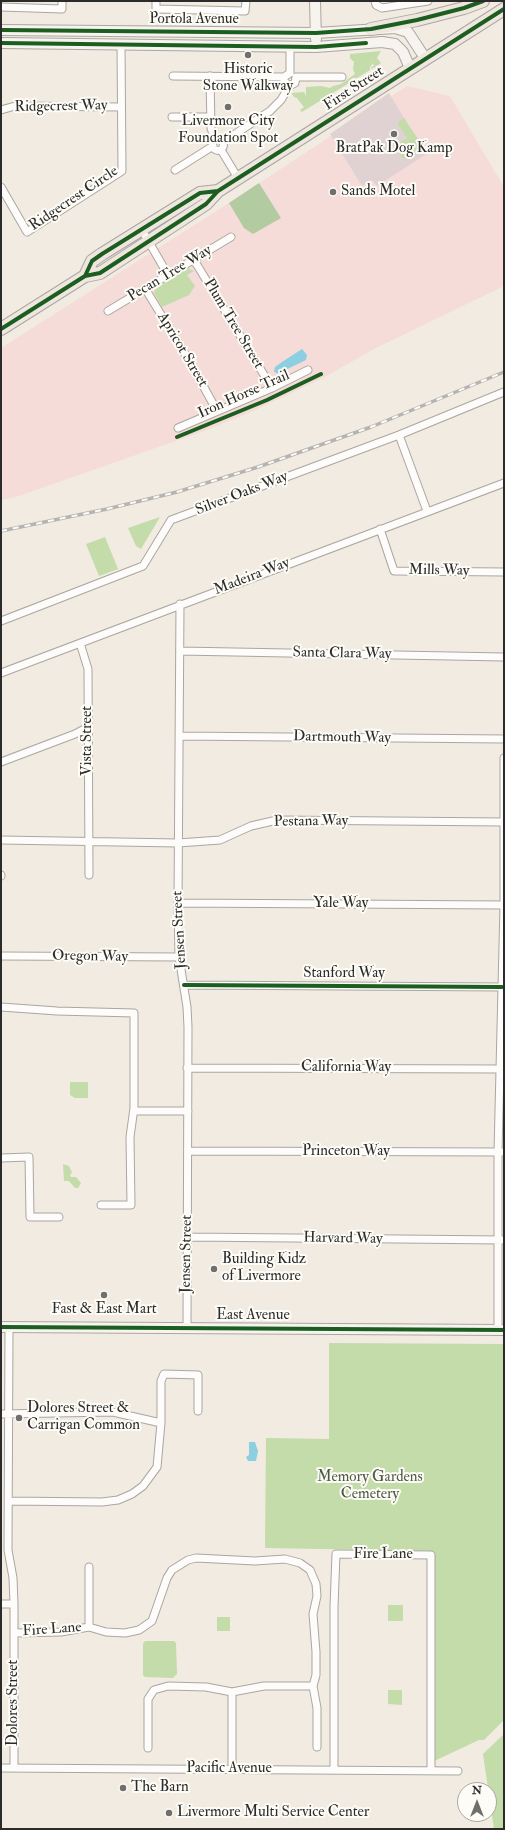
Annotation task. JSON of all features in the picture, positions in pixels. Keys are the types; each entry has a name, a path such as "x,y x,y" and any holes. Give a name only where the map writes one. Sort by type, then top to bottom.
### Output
{"main road":[{"path":"315,1 316,47"},
{"path":"371,29 464,8 483,1"},
{"name":"First Street","path":"1,329 85,276 100,273 206,204 218,191 504,9"},
{"name":"Portola Avenue","path":"1,30 316,33 395,28 408,32 425,58"},
{"name":"Portola Avenue","path":"1,42 290,47 389,43 395,44 403,52 410,68"},
{"name":"First Street","path":"85,276 92,261 200,193 218,191"},
{"name":"East Avenue","path":"5,1327 501,1330"}],"street":[{"path":"1,7 62,9 62,1"},
{"path":"156,1 156,10 245,11 246,1"},
{"path":"375,1 376,5 382,8 428,1"},
{"name":"Ridgecrest Circle","path":"1,187 27,232 122,171 121,45"},
{"path":"290,47 285,83 290,85"},
{"path":"172,76 287,75 293,73 296,77 342,77"},
{"path":"210,76 211,128 214,143 217,150 221,150 238,178"},
{"path":"223,142 270,111 281,100 290,85 295,83 296,77"},
{"name":"Ridgecrest Way","path":"1,110 15,106 121,107"},
{"path":"172,117 211,117"},
{"path":"175,170 220,139 223,142"},
{"path":"221,150 224,146 223,142"},
{"path":"142,230 168,275"},
{"name":"Pecan Tree Way","path":"108,311 146,290 231,237"},
{"name":"Plum Tree Street","path":"194,260 272,388"},
{"name":"Apricot Street","path":"146,290 190,362 217,411"},
{"path":"178,428 272,388 308,370"},
{"name":"Silver Oaks Way","path":"1,621 143,566 171,520 399,435 504,392"},
{"path":"399,435 427,511"},
{"name":"Madeira Way","path":"1,673 427,511 504,485"},
{"name":"Mills Way","path":"380,529 394,570 504,572"},
{"name":"Jensen Street","path":"180,604 178,903 180,957 188,1027 187,1328"},
{"name":"Vista Street","path":"80,643 88,669 89,875"},
{"name":"Santa Clara Way","path":"180,651 504,657"},
{"path":"1,762 75,734 88,727"},
{"name":"Dartmouth Way","path":"180,736 504,739"},
{"path":"501,1330 504,758"},
{"name":"Pestana Way","path":"1,840 88,840 178,843 220,840 251,826 277,820 503,822"},
{"name":"Yale Way","path":"178,903 504,905"},
{"name":"Oregon Way","path":"1,956 180,957"},
{"name":"Stanford Way","path":"184,985 503,987"},
{"path":"1,1007 57,1011 134,1013 134,1111 130,1137 131,1205 101,1205"},
{"name":"California Way","path":"187,1068 502,1069"},
{"path":"134,1111 188,1111"},
{"name":"Princeton Way","path":"188,1151 501,1152"},
{"path":"1,1158 29,1157 30,1217 59,1217"},
{"name":"Harvard Way","path":"188,1237 501,1240"},
{"name":"Dolores Street","path":"5,1327 9,1414 8,1550 13,1578 14,1604 14,1768"},
{"path":"8,1501 102,1502 118,1500 132,1494 143,1486 157,1467 161,1423 161,1380 164,1374 198,1375 198,1411"},
{"path":"1,1414 113,1412 161,1423"},
{"name":"Fire Lane","path":"334,1769 334,1607 336,1554 431,1555 431,1770"},
{"name":"Fire Lane","path":"14,1633 62,1632 89,1627 106,1632 125,1633 139,1630 152,1620 167,1578 172,1570 188,1560 196,1558 255,1561 285,1559 300,1563 310,1570 316,1584 317,1596 313,1614 316,1675 313,1686 317,1708 317,1748"},
{"path":"89,1567 89,1627"},
{"path":"1,1604 14,1604"},
{"path":"148,1748 148,1699 154,1690 168,1686 206,1687 232,1692 264,1686 313,1686"},
{"path":"232,1692 232,1769"},
{"name":"Pacific Avenue","path":"1,1768 458,1771"}],"shaded area":[{"path":"407,86 450,96 504,187 504,286 374,349 323,378 251,412 207,430 19,496 1,500 1,348 229,203"},
{"path":"389,93 404,118 397,123 407,138 394,146 403,159 424,148 428,153 377,186 372,180 362,186 330,134"}],"green space":[{"path":"381,51 377,58 381,63 372,69 371,67 374,66 373,63 370,67 370,70 302,112 300,110 304,107 291,93 304,92 306,96 306,87 321,86 330,88 341,84 355,74 353,69 354,62 350,58 350,54"},
{"path":"404,118 424,148 403,159 394,146 407,138 397,123"},
{"path":"259,183 281,218 253,234 244,228 229,203"},
{"path":"187,268 194,271 187,275 195,286 189,295 162,307 154,293 156,288"},
{"path":"160,517 141,549 136,546 128,528"},
{"path":"105,537 118,569 99,576 86,544"},
{"path":"70,1082 88,1082 88,1098 75,1098 70,1095"},
{"path":"63,1164 69,1166 72,1172 70,1175 71,1177 76,1177 81,1183 78,1188 75,1188 69,1181 64,1181"},
{"name":"Memory Gardens Cemetery","path":"329,1343 504,1344 504,1720 484,1740 479,1740 432,1762 434,1551 265,1548 266,1438 329,1439"},
{"path":"388,1605 403,1605 403,1621 388,1621"},
{"path":"217,1617 230,1617 230,1631 217,1631"},
{"path":"145,1641 174,1641 176,1643 177,1674 173,1678 145,1677 143,1675 143,1644"},
{"path":"388,1690 402,1690 402,1705 388,1704"},
{"path":"504,1734 504,1829 494,1829 493,1822 497,1822 497,1782 487,1782 483,1754"}],"water":[{"path":"302,349 307,355 306,360 279,373 274,371 275,367"},
{"path":"249,1442 255,1442 258,1451 256,1461 248,1461 246,1457 249,1455"}],"railway":[{"path":"1,531 107,509 177,492 258,467 371,427 504,372"}],"cycle path":[{"path":"1,30 316,33 371,29 417,20 464,8 483,1"},
{"path":"1,329 85,276 100,273 206,204 218,191 504,9"},
{"path":"1,43 316,47 366,43"},
{"path":"85,276 92,261 102,254 200,193 218,191"},
{"name":"Iron Horse Trail","path":"177,437 267,400 321,374"},
{"path":"184,985 502,987"},
{"path":"1,1327 504,1330"}],"place":[{"name":"Historic Stone Walkway","path":"248,55"},
{"name":"Livermore City Foundation Spot","path":"228,107"},
{"name":"BratPak Dog Kamp","path":"394,134"},
{"name":"Sands Motel","path":"333,192"},
{"name":"Building Kidz of Livermore","path":"214,1269"},
{"name":"Fast & East Mart","path":"104,1295"},
{"name":"Dolores Street & Carrigan Common","path":"19,1418"},
{"name":"The Barn","path":"123,1788"},
{"name":"Livermore Multi Service Center","path":"169,1813"}]}
